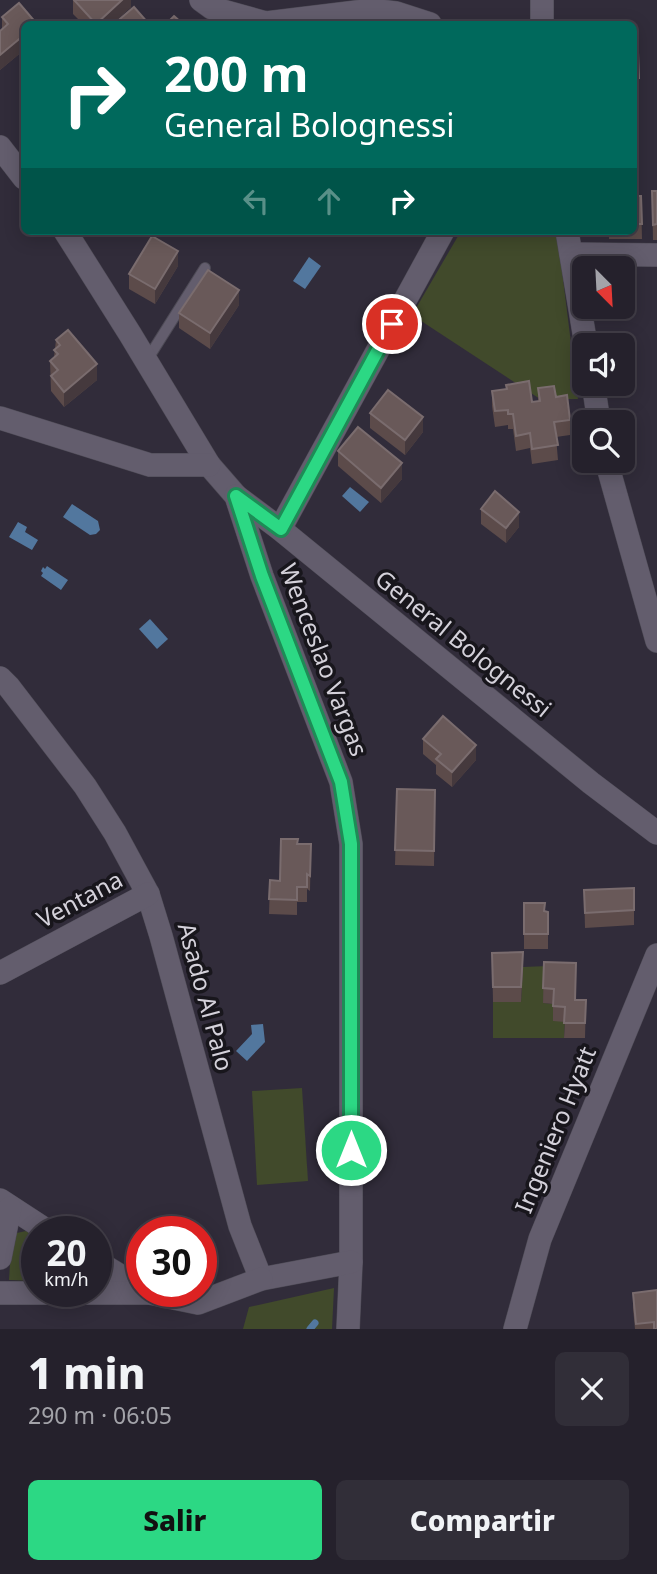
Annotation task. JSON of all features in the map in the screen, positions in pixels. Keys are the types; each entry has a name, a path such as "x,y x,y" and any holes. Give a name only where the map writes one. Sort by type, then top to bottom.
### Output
{"street":[{"path":"201,0 212,8 259,21"},
{"path":"542,0 542,21"},
{"path":"299,21 396,13 421,21"},
{"path":"0,147 21,174"},
{"name":"Wenceslao Vargas","path":"67,235 209,465 236,496 262,576 341,782 351,844 351,1262 348,1329"},
{"path":"281,529 441,235"},
{"path":"568,235 584,333"},
{"path":"571,254 657,255"},
{"path":"0,418 150,465 209,465"},
{"path":"610,473 657,641"},
{"name":"General Bolognessi","path":"236,496 281,529 591,783 657,833"},
{"name":"Asado Al Palo","path":"3,686 85,786 115,833 148,894 162,936 240,1226 261,1279"},
{"name":"Ventana","path":"0,973 148,894"},
{"name":"Ingeniero Hyatt","path":"514,1329 540,1239 657,956"},
{"path":"0,1258 5,1204 24,1216"},
{"path":"217,1296 261,1279 351,1262"},
{"path":"0,1293 126,1291"}],"lane":[{"path":"146,362 205,268"}],"green space":[{"path":"459,235 558,235 572,351 572,396 578,396 578,399 540,399 412,315"},
{"path":"548,966 543,1003 554,1004 565,1022 564,1038 493,1038 493,1002 521,1002 523,967"},
{"path":"302,1088 308,1181 257,1185 252,1091"},
{"path":"21,1232 21,1280 9,1280 12,1234"},
{"path":"334,1288 332,1329 243,1329 249,1307"}],"water":[{"path":"309,257 321,266 305,289 293,281"},
{"path":"350,487 369,502 360,512 342,496"},
{"path":"72,504 98,521 100,530 96,534 90,535 63,517"},
{"path":"18,522 27,527 25,532 38,540 32,550 9,537"},
{"path":"47,566 68,580 61,590 41,576 43,567 45,569"},
{"path":"150,619 168,639 157,649 139,629"},
{"path":"263,1024 265,1042 247,1061 236,1051 252,1034 251,1025"}],"building":[{"path":"74,0 122,0 99,21 93,21"},
{"path":"19,3 34,21 21,21 21,38 0,55 0,31 8,24 2,17"},
{"path":"134,7 146,21 118,21"},
{"path":"638,52 639,78 637,78"},
{"path":"652,191 657,191 657,224 653,225"},
{"path":"637,196 641,196 642,224 637,224"},
{"path":"152,236 178,251 155,289 129,274"},
{"path":"208,270 239,290 210,333 179,313"},
{"path":"68,330 97,364 64,392 51,376 58,370 50,361 58,354 54,350 60,345 56,340"},
{"path":"529,381 532,402 540,401 538,388 554,386 556,397 567,395 570,420 554,422 558,445 532,449 530,433 516,436 513,414 508,414 508,410 495,411 492,391 507,389 506,385"},
{"path":"388,390 423,417 405,440 370,413"},
{"path":"358,427 402,463 381,488 338,451"},
{"path":"495,491 519,512 506,528 481,509"},
{"path":"443,716 476,745 452,772 436,759 441,754 423,739"},
{"path":"397,789 435,790 434,851 395,850"},
{"path":"281,839 298,839 297,844 311,844 310,876 307,874 307,887 297,887 297,900 269,899 270,880 280,881"},
{"path":"634,888 634,910 585,913 584,890"},
{"path":"524,903 545,903 544,911 548,912 548,934 524,934"},
{"path":"523,952 521,987 493,987 492,953"},
{"path":"544,962 576,963 575,1000 586,1000 585,1023 564,1023 565,1007 553,1006 554,989 543,988"},
{"path":"657,1290 657,1329 654,1329 654,1322 636,1324 633,1293"}],"waterway":[{"path":"310,1329 315,1323"}],"route":[{"path":"351,1150 351,844 341,782 255,557 236,496 281,529 392,324"}]}
